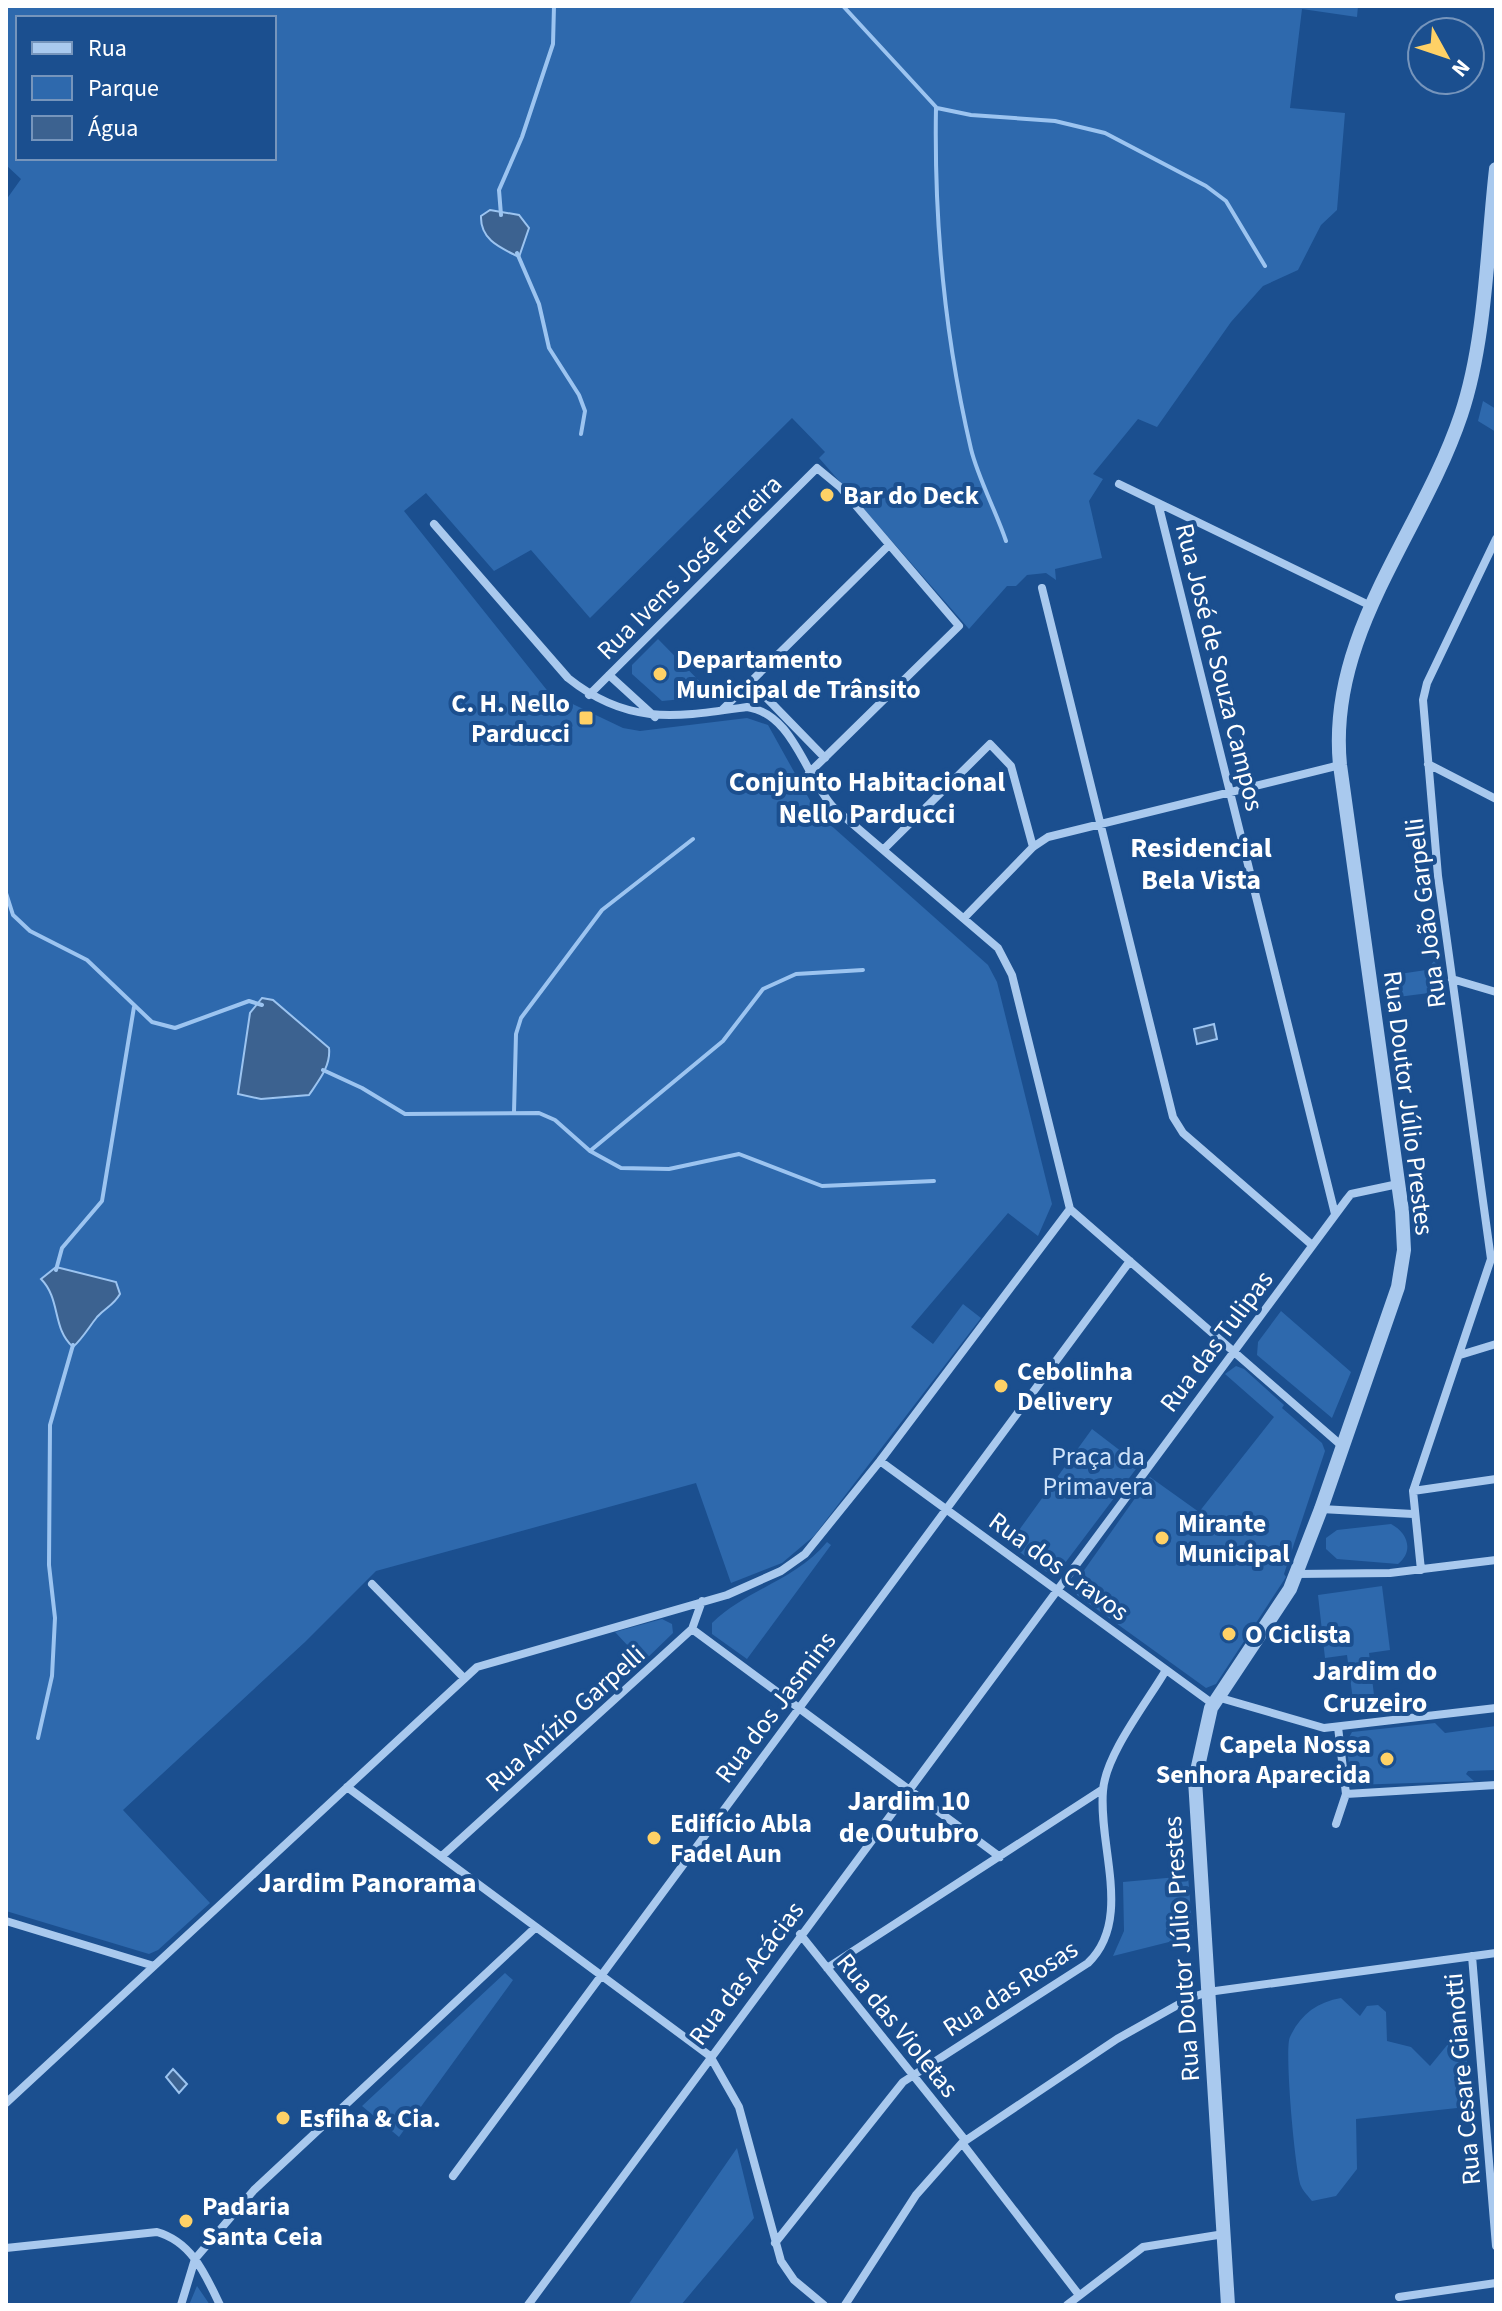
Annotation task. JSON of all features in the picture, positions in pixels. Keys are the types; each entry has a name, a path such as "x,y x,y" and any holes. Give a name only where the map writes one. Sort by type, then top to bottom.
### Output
{"street":[{"name":"Rua Doutor Júlio Prestes","path":"1228,2305 1195,1795 1197,1765 1215,1701 1296,1574 1398,1287 1404,1232 1337,726 1341,691 1353,647 1436,476 1464,406 1474,357 1496,169"},
{"name":"Rua Ivens José Ferreira","path":"589,695 817,468 840,487 889,545"},
{"path":"1119,484 1371,606"},
{"name":"Rua José de Souza Campos","path":"1158,503 1335,1214"},
{"path":"434,524 568,678 589,695 618,709 655,717 747,707 762,709 775,717 834,808 998,948 1009,966 1070,1209 1342,1446"},
{"name":"Rua João Garpelli","path":"1421,1570 1413,1491 1489,1274 1491,1244 1452,979 1428,764 1424,692 1496,539"},
{"path":"722,710 889,545 959,626 809,773"},
{"path":"1486,560 1496,568"},
{"path":"1042,588 1176,1123 1312,1245"},
{"path":"609,675 655,717"},
{"path":"751,682 825,758"},
{"path":"884,849 990,744 1011,766 1036,844"},
{"path":"1428,764 1496,799"},
{"path":"964,918 1036,844 1100,823 1340,765"},
{"path":"1452,979 1496,992"},
{"path":"1328,1187 1351,1194 1398,1184"},
{"name":"Rua das Tulipas","path":"1057,1590 1351,1194"},
{"path":"1485,1207 1496,1204"},
{"path":"6,2103 464,1678 492,1660 702,1601 765,1579 805,1554 880,1461 1070,1209"},
{"name":"Rua dos Jasmins","path":"453,2176 1130,1261"},
{"path":"1460,1355 1496,1344"},
{"name":"Rua dos Cravos","path":"880,1461 1166,1670 1215,1701 1316,1727 1496,1708"},
{"path":"1413,1491 1496,1479"},
{"path":"1321,1509 1413,1514"},
{"path":"1296,1574 1421,1570 1496,1560"},
{"path":"372,1584 464,1678"},
{"name":"Rua das Acácias","path":"528,2305 1057,1590"},
{"name":"Rua Anízio Garpelli","path":"442,1856 692,1629 702,1601"},
{"path":"692,1629 1000,1857"},
{"name":"Rua das Rosas","path":"775,2243 895,2090 912,2075 1088,1963 1103,1946 1111,1919 1103,1789 1114,1758 1166,1670"},
{"path":"1336,1824 1346,1794 1338,1727"},
{"path":"1346,1794 1496,1785"},
{"path":"347,1787 710,2056 739,2107 775,2243 790,2274 824,2305"},
{"path":"827,1968 1103,1789"},
{"path":"6,1921 154,1966"},
{"path":"181,2305 195,2259 264,2180 536,1927"},
{"name":"Rua das Violetas","path":"800,1934 1079,2295"},
{"path":"845,2305 911,2203 963,2141 1117,2039 1190,1998 1208,1992 1496,1953"},
{"name":"Rua Cesare Gianotti","path":"1472,1956 1496,2246"},
{"path":"6,2248 151,2231 176,2240 195,2259 220,2305"},
{"path":"1067,2305 1143,2247 1224,2234"},
{"path":"1399,2297 1496,2283"}],"green space":[{"path":"6,6 1358,6 1357,17 1302,9 1290,108 1345,113 1337,210 1321,225 1298,270 1263,286 1231,322 1157,427 1138,419 1093,474 1103,479 1089,501 1102,558 1055,569 1056,580 1046,573 1027,575 1016,586 1007,586 969,629 819,458 825,452 792,418 590,618 531,550 494,571 426,493 404,511 554,699 558,697 623,728 640,731 747,718 768,725 817,813 988,965 997,982 1052,1204 1038,1236 1008,1213 911,1327 933,1344 963,1304 981,1318 814,1536 782,1563 731,1583 696,1483 376,1571 305,1642 123,1810 210,1903 158,1950 149,1954 6,1911 6,200 21,179 6,165"},
{"path":"1483,401 1496,409 1496,432 1478,421"},
{"path":"658,639 714,696 662,701 632,674 632,665"},
{"path":"1436,959 1442,998 1429,993 1390,998 1386,976 1426,970"},
{"path":"1281,1311 1351,1372 1332,1418 1257,1355 1258,1342"},
{"path":"1236,1366 1244,1369 1284,1405 1282,1408 1322,1443 1325,1451 1284,1574 1286,1577 1216,1684 1206,1688 1077,1595 1073,1586 1150,1477 1199,1512 1274,1417 1225,1374"},
{"name":"Praça da Primavera","path":"1092,1429 1139,1465 1059,1571 1048,1573 1009,1544"},
{"path":"1391,1524 1402,1532 1407,1542 1406,1554 1398,1564 1337,1559 1326,1549 1326,1538 1337,1530"},
{"path":"827,1542 831,1545 747,1659 712,1634 712,1623 726,1611 801,1566"},
{"path":"1382,1586 1390,1650 1369,1653 1376,1712 1355,1715 1347,1655 1325,1658 1318,1595"},
{"path":"662,1619 672,1624 673,1633 643,1662 615,1632"},
{"path":"1435,1723 1445,1733 1496,1726 1496,1770 1468,1771 1466,1774 1474,1781 1352,1785 1346,1743 1352,1732"},
{"path":"1188,1876 1193,1936 1113,1956 1124,1931 1123,1882"},
{"path":"505,1973 513,1980 399,2137 362,2106"},
{"path":"1341,1998 1360,2016 1367,2006 1378,2005 1386,2012 1387,2041 1411,2047 1430,2066 1448,2044 1464,2042 1468,2069 1466,2093 1457,2108 1356,2119 1357,2169 1336,2196 1312,2201 1302,2188 1296,2158 1288,2063 1290,2037 1304,2016 1317,2006"},
{"path":"737,2148 754,2218 681,2305 628,2305"},
{"path":"197,2286 210,2305 189,2305"}],"water":[{"path":"490,210 519,215 529,228 519,257 493,242 484,231 481,216"},
{"path":"262,998 273,1000 329,1048 326,1067 309,1095 261,1099 238,1094 250,1013"},
{"path":"1214,1024 1217,1039 1197,1044 1194,1029"},
{"path":"56,1267 116,1282 120,1294 73,1347 62,1332 51,1296 41,1279"},
{"path":"173,2069 187,2084 179,2093 166,2077"}],"waterway":[{"path":"501,215 499,190 522,137 553,44 554,6"},
{"path":"843,6 936,107 939,236 954,365 974,460 1006,541"},
{"path":"937,108 971,115 1055,121 1105,133 1206,186 1226,201 1265,266"},
{"path":"517,253 539,304 549,348 579,395 585,411 581,434"},
{"path":"514,1112 516,1034 521,1018 602,910 693,839"},
{"path":"6,893 13,915 30,931 87,960 152,1022 175,1028 249,1001 262,1005"},
{"path":"590,1151 723,1041 763,989 796,974 863,970"},
{"path":"56,1270 62,1248 102,1201 134,1007"},
{"path":"323,1070 362,1088 405,1114 539,1113 555,1120 590,1151 621,1168 669,1169 739,1154 822,1186 934,1181"},
{"path":"38,1738 52,1676 55,1618 49,1565 50,1425 73,1345"}],"place":[{"name":"Bar do Deck","path":"827,495"},
{"name":"Departamento Municipal de Trânsito","path":"660,674"},
{"name":"C. H. Nello Parducci","path":"586,718"},
{"name":"Cebolinha Delivery","path":"1001,1386"},
{"name":"Mirante Municipal","path":"1162,1538"},
{"name":"O Ciclista","path":"1229,1634"},
{"name":"Capela Nossa Senhora Aparecida","path":"1387,1759"},
{"name":"Edifício Abla Fadel Aun","path":"654,1838"},
{"name":"Esfiha & Cia.","path":"283,2118"},
{"name":"Padaria Santa Ceia","path":"186,2221"}],"district":[{"name":"Conjunto Habitacional Nello Parducci","path":"867,797"},
{"name":"Residencial Bela Vista","path":"1201,863"},
{"name":"Jardim do Cruzeiro","path":"1375,1686"},
{"name":"Jardim 10 de Outubro","path":"909,1816"},
{"name":"Jardim Panorama","path":"367,1882"}]}
